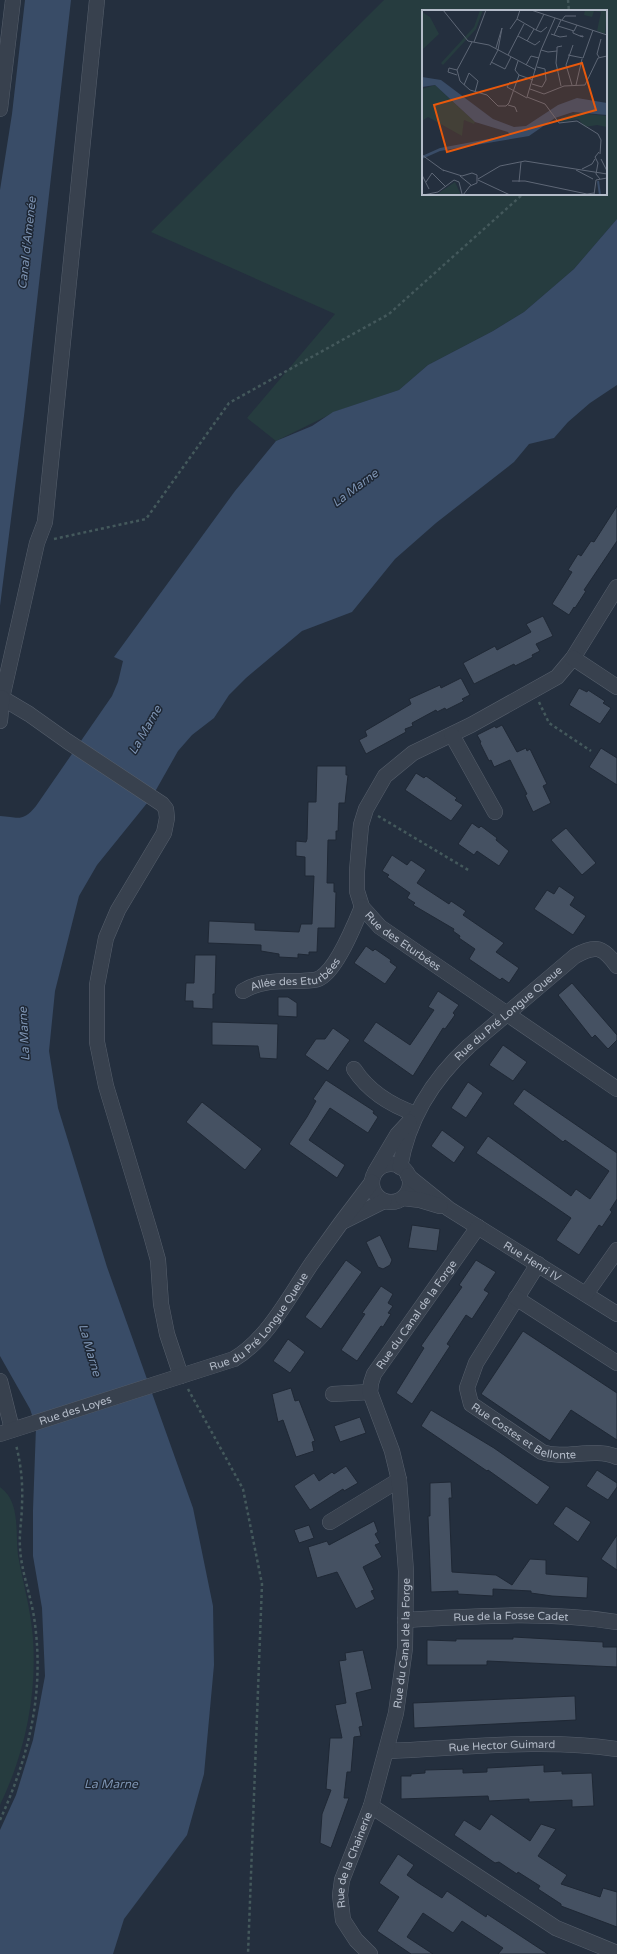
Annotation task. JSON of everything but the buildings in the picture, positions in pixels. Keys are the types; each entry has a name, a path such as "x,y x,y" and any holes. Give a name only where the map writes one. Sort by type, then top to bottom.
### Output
{"street":[{"path":"0,110 13,0"},
{"path":"0,721 2,698 38,543 45,522 97,0"},
{"name":"Rue des Eturbées","path":"617,587 572,658 557,677 452,735 413,753 385,776 366,809 361,824 357,871 358,892 362,907 380,927 617,1089"},
{"path":"572,658 617,687"},
{"path":"2,698 29,714 162,804 167,818 164,833 118,910 106,938 97,985 97,1042 106,1086 152,1235 158,1260 161,1304 167,1334 181,1376"},
{"path":"452,735 495,812"},
{"name":"Allée des Eturbées","path":"243,991 252,986 266,982 311,980 320,978 334,962 352,932 362,907"},
{"name":"Rue du Pré Longue Queue","path":"150,1385 234,1358 255,1344 373,1178 397,1135 416,1114 453,1060 575,956 585,950 591,948 601,949 608,954 617,966"},
{"path":"354,1069 363,1083 373,1092 401,1109 416,1114"},
{"name":"Rue du Pré Longue Queue","path":"404,1171 405,1143 416,1114"},
{"path":"391,1164 404,1171 409,1188 403,1198 395,1202 384,1201 376,1195 373,1178 386,1165 391,1164"},
{"name":"Rue Henri IV","path":"404,1171 449,1209 617,1314"},
{"name":"Rue Henri IV","path":"403,1198 420,1200 449,1209"},
{"name":"Rue du Pré Longue Queue","path":"342,1222 384,1201"},
{"name":"Rue du Canal de la Forge","path":"371,1806 387,1751 396,1713 401,1680 405,1648 406,1570 399,1480 392,1451 370,1392 370,1383 374,1374 478,1227"},
{"path":"586,1294 617,1250"},
{"name":"Rue Costes et Bellonte","path":"538,1264 476,1363 467,1388 471,1404 542,1452 553,1456 597,1454 617,1457"},
{"path":"516,1298 617,1363"},
{"path":"0,1381 6,1431"},
{"name":"Rue des Loyes","path":"6,1431 150,1385"},
{"path":"333,1394 370,1392"},
{"path":"330,1522 399,1480"},
{"name":"Rue de la Fosse Cadet","path":"405,1620 481,1615 530,1616 617,1622"},
{"name":"Rue Hector Guimard","path":"387,1751 536,1744 595,1746 617,1749"},
{"path":"371,1806 556,1928 617,1953"},
{"name":"Rue de la Chainerie","path":"370,1954 356,1940 343,1920 340,1895 342,1880 371,1806"}],"path":[{"path":"568,0 569,10"},
{"path":"38,543 146,518 229,403 389,314 522,195"},
{"path":"534,691 550,723 591,751"},
{"path":"366,809 470,871"},
{"path":"181,1376 243,1489 262,1584 261,1648 248,1954"},
{"path":"0,1820 25,1756 35,1713 39,1672 35,1623 20,1547 22,1503 21,1465 6,1431"}],"green space":[{"path":"384,0 617,0 617,219 574,269 524,312 493,331 428,365 399,390 337,411 276,441 247,418 335,314 151,232"},
{"path":"0,1487 7,1493 16,1518 18,1555 29,1607 34,1660 31,1703 27,1724 16,1765 0,1805"}],"water":[{"name":"Canal d'Amenée","path":"25,0 71,0 24,416 0,606 0,190 12,114"},
{"name":"La Marne","path":"617,219 617,385 590,403 568,422 554,438 529,444 514,462 436,523 395,559 352,612 302,631 246,678 229,695 214,718 192,735 178,751 152,797 97,865 79,896 55,991 49,1051 58,1108 107,1267 193,1508 213,1606 214,1665 204,1774 187,1835 124,1919 113,1954 0,1954 0,1830 16,1795 33,1740 45,1676 42,1608 33,1556 36,1427 30,1409 0,1356 0,816 20,818 27,815 36,806 112,696 118,682 123,661 114,657 235,491 276,441 312,426 333,412 399,390 428,365 493,331 524,312 574,269"}]}
